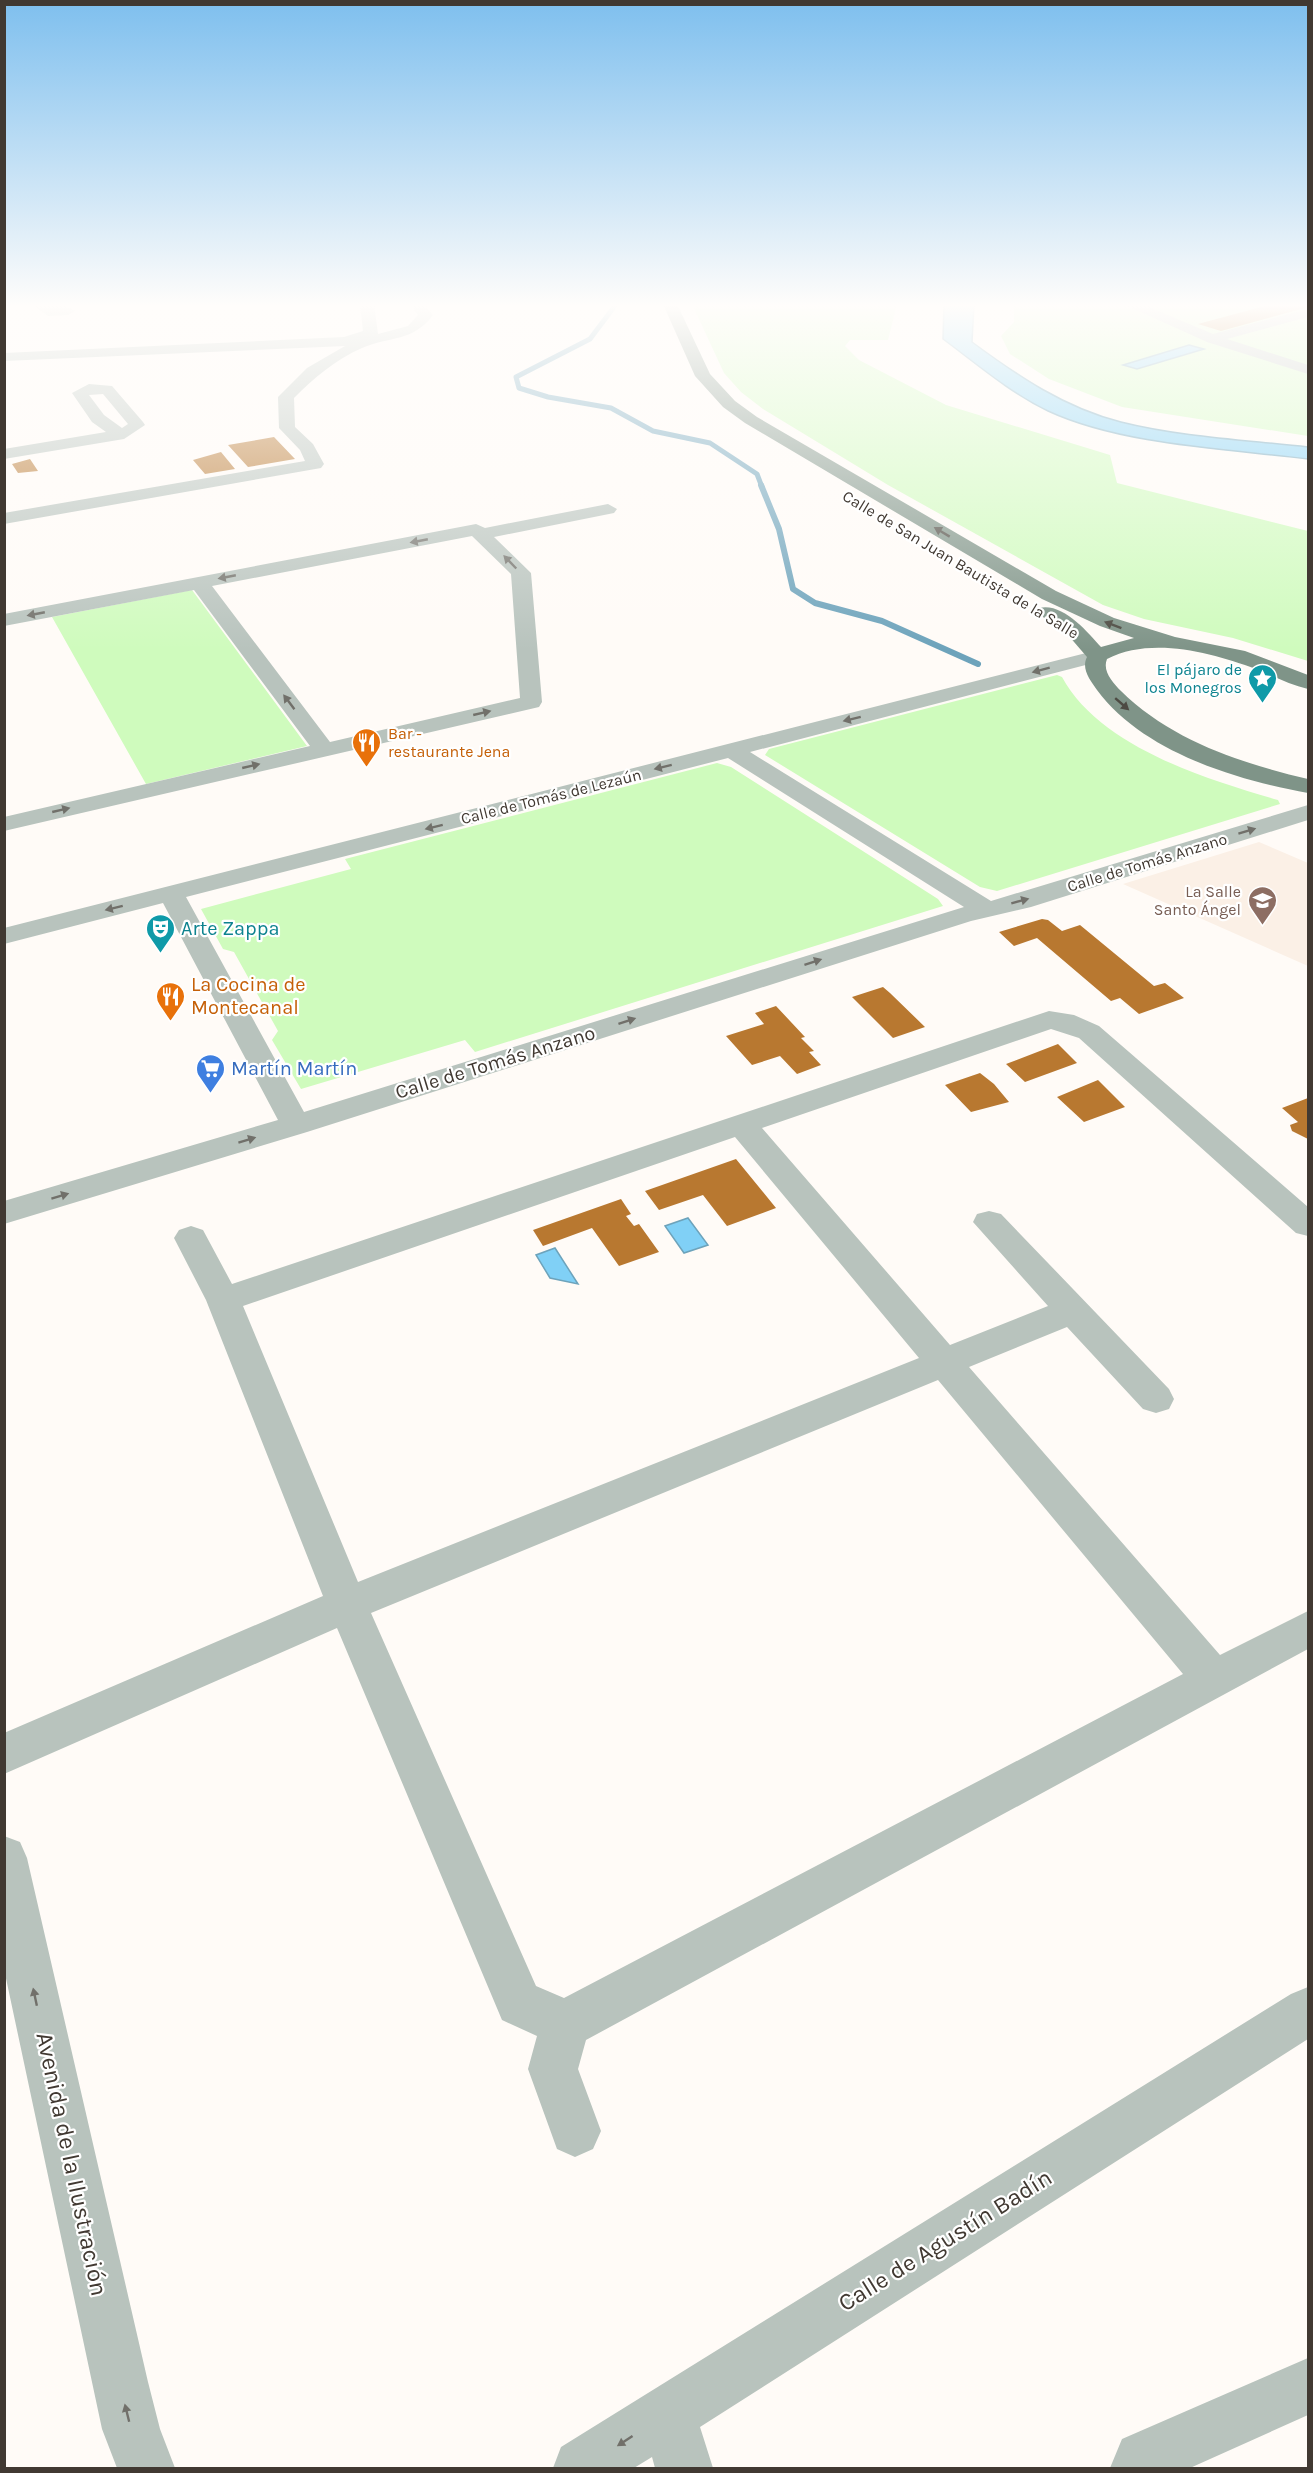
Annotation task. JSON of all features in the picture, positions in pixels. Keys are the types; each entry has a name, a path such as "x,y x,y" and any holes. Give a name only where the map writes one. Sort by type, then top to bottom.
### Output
{"main road":[{"name":"Calle de San Juan Bautista de la Salle","path":"727,419 778,454 1068,626 1098,656"},
{"name":"Calle de San Juan Bautista de la Salle","path":"750,419 1049,595 1107,622 1169,642 1215,651 1266,666 1308,683"},
{"name":"Calle de San Juan Bautista de la Salle","path":"1098,656 1126,645 1169,642"},
{"name":"Calle de San Juan Bautista de la Salle","path":"1098,656 1095,667 1106,688 1123,705 1151,726 1221,761 1308,786"}],"street":[{"path":"4,519 315,464 307,448 286,428 286,419"},
{"path":"4,454 124,434"},
{"path":"483,534 608,509"},
{"path":"4,620 476,530 483,534 520,573 531,702 4,824"},
{"path":"199,583 324,749"},
{"name":"Calle de Tomás de Lezaún","path":"4,936 1098,656"},
{"path":"1266,666 1308,675"},
{"path":"731,750 986,909"},
{"name":"Calle de Tomás Anzano","path":"4,1213 296,1125 986,909 1022,901 1308,812"},
{"path":"171,894 296,1125"},
{"path":"224,1300 1037,1022 1064,1021 1089,1032 1308,1225"},
{"path":"741,1124 1214,1679"},
{"path":"989,1222 1156,1399"},
{"path":"190,1238 224,1300 347,1605 519,2003 565,2024"},
{"path":"4,1754 347,1605 1073,1310"},
{"path":"575,2131 553,2069 565,2024 1308,1629"},
{"name":"Avenida de la Ilustración","path":"4,1858 120,2382 131,2428 146,2469"},
{"name":"Calle de Agustín Badín","path":"582,2469 1308,2011"},
{"path":"1139,2469 1143,2460 1308,2386"},
{"path":"668,2414 684,2469"}],"shaded area":[{"name":"La Salle Santo Ángel","path":"1259,842 1308,863 1308,966 1123,884"}],"green space":[{"path":"780,419 993,419 1110,455 1117,483 1308,531 1308,661 1233,638 1144,619 1103,605 888,485"},
{"path":"1202,419 1308,419 1308,436"},
{"path":"192,590 307,746 146,784 52,617"},
{"path":"1057,675 1062,677 1079,702 1102,723 1128,741 1188,770 1278,800 1280,804 997,891 980,887 765,755 769,749"},
{"path":"717,763 731,767 938,899 943,906 475,1052 465,1040 301,1089 272,1040 278,1031 234,952 223,949 201,909 351,869 345,859"}],"water":[{"path":"1070,419 1112,419 1167,431 1308,447 1308,459 1175,444 1108,431"},
{"path":"688,1218 708,1245 684,1253 665,1226"},
{"path":"555,1248 578,1284 550,1278 536,1255"}],"building":[{"path":"274,437 295,459 248,467 228,445"},
{"path":"221,452 235,469 205,474 193,460"},
{"path":"30,459 38,471 18,473 12,464"},
{"path":"1042,919 1048,920 1062,931 1080,925 1154,986 1165,983 1184,998 1139,1014 1120,998 1111,1001 1037,938 1014,946 999,932"},
{"path":"883,987 925,1027 893,1038 852,997"},
{"path":"776,1006 805,1037 801,1038 814,1051 809,1052 821,1065 797,1074 780,1056 752,1065 726,1036 764,1024 755,1013"},
{"path":"1058,1044 1077,1063 1025,1082 1006,1064"},
{"path":"980,1073 994,1084 1009,1102 971,1112 945,1085"},
{"path":"1098,1080 1125,1107 1084,1122 1057,1097"},
{"path":"1308,1098 1308,1139 1292,1131 1290,1125 1298,1122 1282,1108"},
{"path":"736,1159 776,1208 727,1226 703,1195 659,1210 645,1191"},
{"path":"621,1199 631,1214 626,1216 634,1226 639,1224 659,1252 619,1266 592,1228 543,1246 533,1230"}],"waterway":[{"path":"632,419 653,431 710,443 757,474 762,487"},
{"path":"761,485 779,529 793,589 815,603 882,621 978,664"}],"place":[{"name":"El pájaro de los Monegros","path":"1263,704"},
{"name":"Bar - restaurante Jena","path":"367,768"},
{"name":"La Salle Santo Ángel","path":"1262,926"},
{"name":"Arte Zappa","path":"160,954"},
{"name":"La Cocina de Montecanal","path":"170,1022"},
{"name":"Martín Martín","path":"210,1094"}]}
